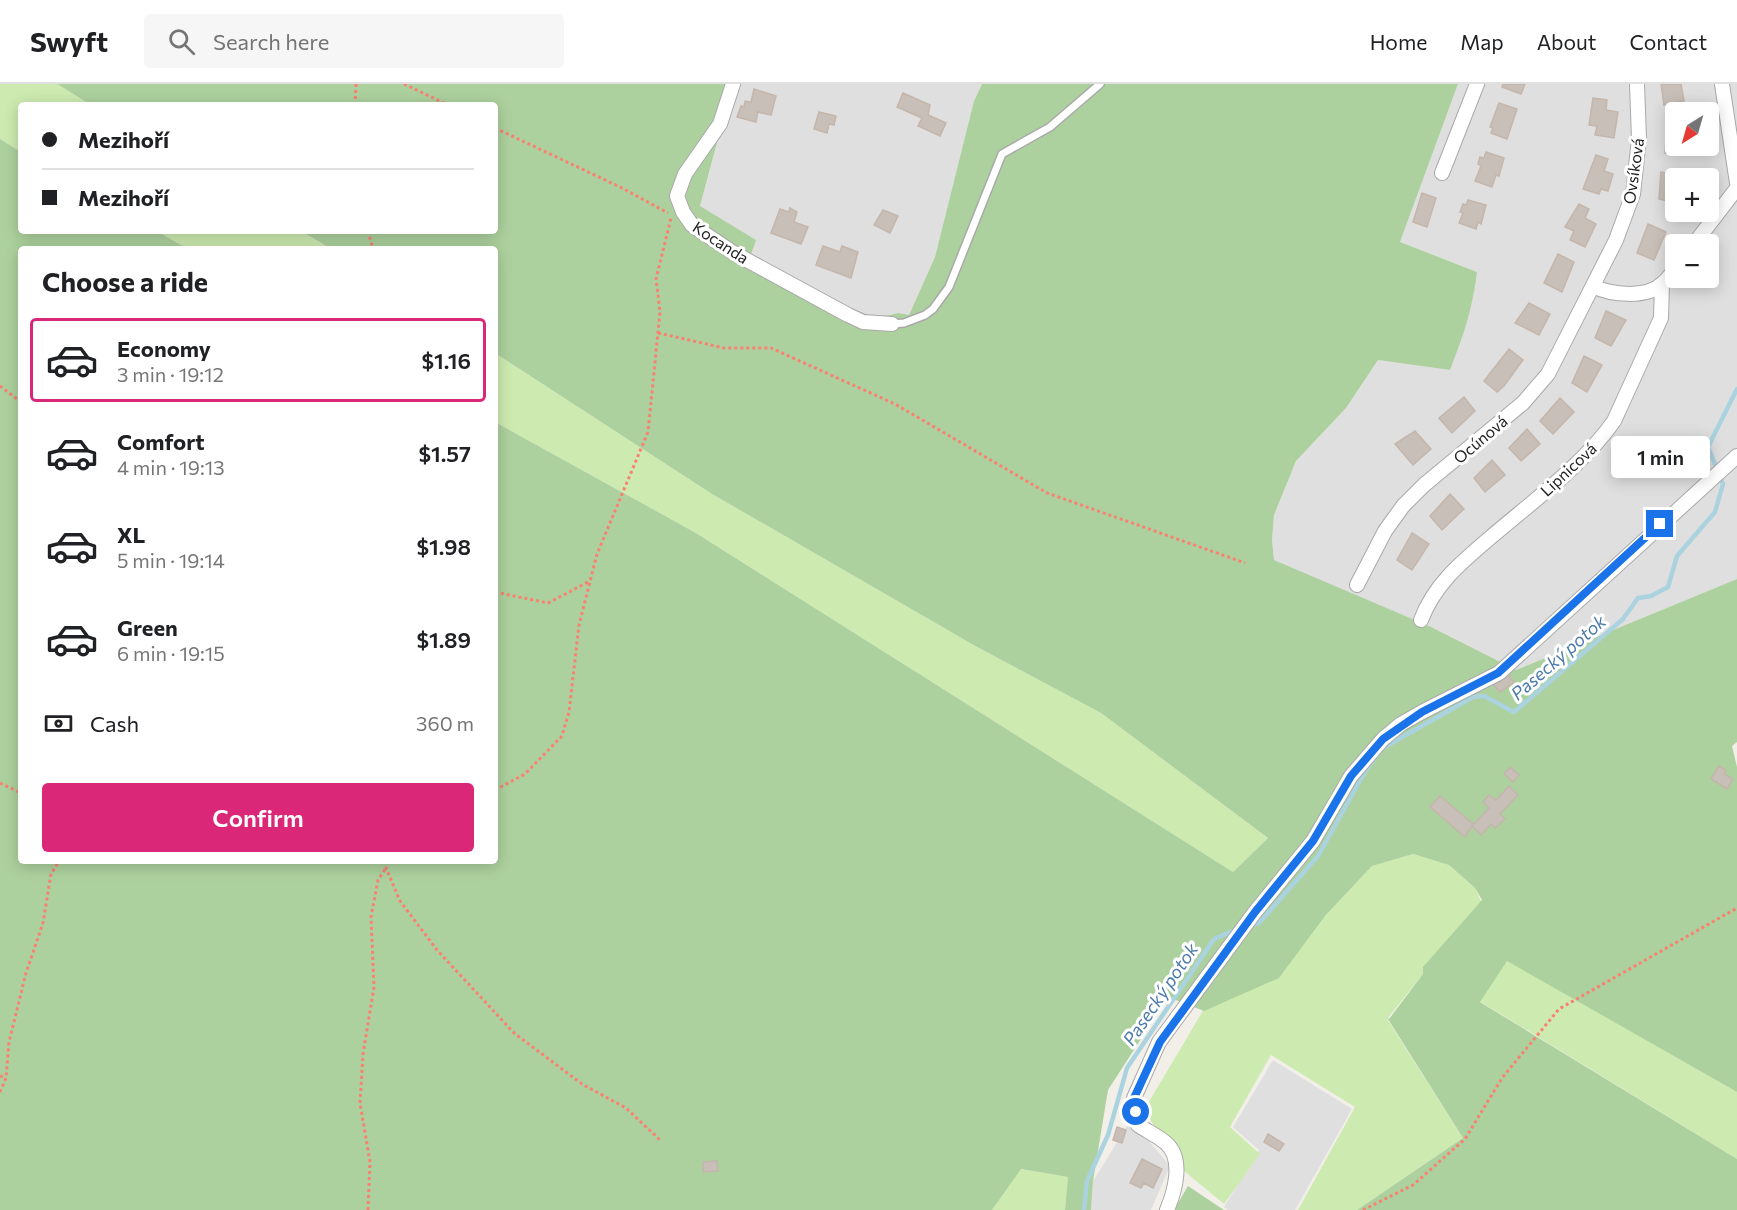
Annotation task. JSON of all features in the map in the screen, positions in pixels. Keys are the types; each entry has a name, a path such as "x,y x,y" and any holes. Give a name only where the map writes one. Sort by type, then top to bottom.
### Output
{"street":[{"path":"675,209 685,174 720,124 734,84"},
{"path":"1442,173 1477,84"},
{"name":"Ovsíková","path":"1593,286 1625,219 1633,194 1639,139 1636,84"},
{"path":"1722,84 1737,183"},
{"path":"1702,234 1737,188"},
{"name":"Kocanda","path":"675,209 692,225 732,252 848,315 864,322 892,324"},
{"path":"1593,286 1622,294 1634,294 1662,285 1665,281"},
{"name":"Lipnicová","path":"1421,620 1432,596 1451,571 1538,497 1605,434 1619,410 1661,318 1662,285"},
{"name":"Ocúnová","path":"1357,585 1385,531 1403,507 1424,485 1536,390 1548,374 1593,286"},
{"path":"1167,1210 1172,1198 1177,1163 1168,1145 1138,1125 1134,1098 1160,1042 1236,942 1255,912 1313,841 1351,776 1383,739 1408,720 1498,673 1737,456"}],"lane":[{"path":"892,324 925,315 933,309 949,287 1002,154 1050,127 1100,84"}],"path":[{"path":"355,102 356,84"},
{"path":"404,84 442,102"},
{"path":"498,129 675,209 656,279 660,312 648,432 597,554 579,625 569,712 562,736 525,774 498,788"},
{"path":"658,333 724,348 771,348 895,404 1047,493 1245,563"},
{"path":"0,386 18,400"},
{"path":"498,593 548,603 590,581"},
{"path":"0,783 18,792"},
{"path":"0,1092 10,1060 9,1042 23,984 43,923 51,874 57,864"},
{"path":"368,1210 370,1162 360,1103 363,1054 374,987 371,917 378,880 387,864"},
{"path":"386,868 400,901 436,950 514,1033 582,1084 626,1108 660,1140"},
{"path":"1363,1210 1413,1185 1465,1139 1502,1078 1559,1009 1737,908"},
{"path":"0,1076 6,1078"}],"shaded area":[{"path":"726,84 982,84 974,101 935,257 909,315 876,318 802,288 750,258 700,206 722,124"},
{"path":"1458,84 1737,84 1737,579 1516,670 1274,560 1272,540 1274,515 1296,461 1346,408 1378,360 1450,370 1477,272 1400,242"},
{"path":"1273,1060 1352,1109 1295,1210 1228,1210 1224,1207 1259,1150 1233,1127"},
{"path":"1131,1120 1170,1166 1151,1210 1091,1210 1093,1181"}],"green space":[{"path":"0,84 57,84 86,102 18,102 18,150 0,139"},
{"path":"57,84 726,84 722,124 700,206 756,240 750,258 802,288 876,318 899,313 909,315 935,257 974,101 982,84 1458,84 1400,242 1477,272 1467,322 1450,370 1378,360 1346,408 1296,461 1274,515 1272,540 1274,560 1431,627 1516,670 1737,579 1737,742 1732,746 1737,767 1737,1092 1507,961 1480,1002 1737,1159 1737,1210 1357,1210 1463,1138 1386,1016 1389,1019 1423,974 1423,967 1482,900 1475,888 1449,865 1413,854 1372,866 1325,916 1279,978 1204,1011 1168,997 1108,1090 1093,1181 1091,1210 1065,1210 1068,1177 1021,1169 992,1210 0,1210 0,139 18,150 18,234 162,234 183,246 18,246 18,864 498,864 498,424 696,533 1233,872 1268,838 1101,713 977,647 712,494 498,355 498,246 326,246 306,234 498,234 498,102 86,102"},
{"path":"162,234 306,234 325,246 183,246"},
{"path":"498,355 712,494 977,647 1101,713 1268,838 1233,872 696,533 498,424"},
{"path":"1413,854 1449,865 1475,888 1507,960 1737,1092 1737,1159 1424,967 1423,974 1387,1019 1463,1138 1357,1210 1298,1210 1355,1107 1271,1055 1230,1127 1260,1154 1224,1204 1183,1170 1144,1110 1204,1009 1325,916 1372,866"},
{"path":"1020,1169 1068,1177 1065,1210 992,1210"},
{"path":"1188,1186 1224,1210 1174,1210"}],"building":[{"path":"1503,84 1525,84 1521,94 1502,87"},
{"path":"1661,84 1681,84 1684,101 1665,102 1664,105"},
{"path":"754,89 776,96 771,115 758,112 756,122 737,117 745,101 751,102"},
{"path":"903,93 930,105 928,115 946,123 940,136 918,126 922,118 897,107"},
{"path":"1593,98 1607,100 1606,110 1618,112 1614,138 1595,135 1597,126 1589,125"},
{"path":"1499,103 1517,109 1507,139 1491,133 1493,128 1490,127"},
{"path":"819,112 836,116 834,125 829,124 827,133 814,129"},
{"path":"1486,152 1504,158 1499,176 1496,175 1492,187 1475,181 1481,166 1478,164 1480,157 1484,158"},
{"path":"1596,155 1608,159 1604,171 1613,174 1608,191 1601,189 1599,194 1583,189"},
{"path":"1661,172 1665,173 1665,200 1659,199"},
{"path":"1422,193 1436,198 1427,227 1413,222"},
{"path":"1468,200 1486,205 1481,224 1478,222 1476,229 1459,223 1463,213 1460,212 1463,204 1466,205"},
{"path":"1579,204 1589,209 1585,218 1596,224 1585,247 1570,240 1574,231 1565,227"},
{"path":"790,208 797,212 794,222 808,227 801,244 771,233 780,209 789,212"},
{"path":"883,210 898,216 890,233 874,225"},
{"path":"1648,224 1666,232 1654,260 1637,253"},
{"path":"823,246 840,252 842,246 858,252 851,278 816,265"},
{"path":"1558,254 1574,262 1562,292 1544,283"},
{"path":"1529,303 1550,314 1539,335 1515,323"},
{"path":"1606,311 1626,320 1611,346 1595,338"},
{"path":"1509,349 1523,360 1497,392 1484,381"},
{"path":"1584,356 1602,365 1587,392 1572,383"},
{"path":"1464,397 1475,411 1452,433 1439,418"},
{"path":"1560,398 1574,412 1553,434 1540,421"},
{"path":"1527,429 1540,444 1521,461 1509,448"},
{"path":"1415,431 1431,449 1413,465 1395,444"},
{"path":"1492,460 1505,475 1485,492 1474,478"},
{"path":"1450,494 1464,509 1442,530 1430,516"},
{"path":"1412,533 1429,544 1412,570 1397,560"},
{"path":"1507,673 1514,682 1500,692 1493,684"},
{"path":"1719,766 1726,770 1724,774 1733,779 1727,789 1711,779"},
{"path":"1510,767 1519,775 1513,782 1504,774"},
{"path":"1509,786 1518,795 1500,814 1505,819 1495,828 1491,824 1481,835 1472,826 1489,808 1483,802 1489,795 1496,800"},
{"path":"1440,796 1473,824 1465,837 1430,807"},
{"path":"1117,1127 1126,1130 1122,1143 1113,1140"},
{"path":"1268,1134 1284,1144 1279,1151 1264,1142"},
{"path":"1142,1159 1162,1169 1153,1188 1144,1183 1141,1188 1130,1183"},
{"path":"717,1161 718,1171 703,1172 703,1162"}],"waterway":[{"name":"Pasecký potok","path":"1383,748 1473,697 1484,696 1514,712 1623,619 1638,598 1651,596 1668,587 1677,556 1715,512 1723,484 1708,447 1737,389"},
{"name":"Pasecký potok","path":"1251,925 1259,923 1318,856 1366,770 1378,754"},
{"name":"Pasecký potok","path":"1084,1210 1087,1181 1108,1135 1127,1068 1214,939 1240,928"}],"route":[{"path":"1136,1112 1134,1098 1160,1042 1236,942 1255,912 1313,841 1351,776 1383,739 1401,724 1498,673 1660,524"}]}
